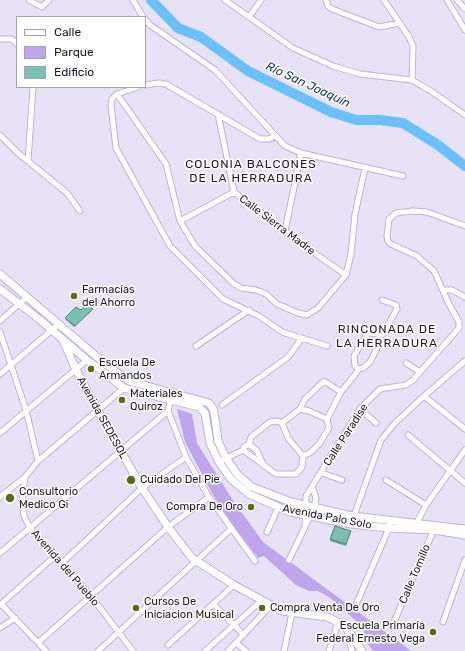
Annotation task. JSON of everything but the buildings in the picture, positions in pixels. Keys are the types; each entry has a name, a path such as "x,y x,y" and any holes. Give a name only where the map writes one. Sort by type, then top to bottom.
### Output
{"main road":[{"path":"0,274 58,325"},
{"name":"Avenida Palo Solo","path":"0,289 87,360 124,388 199,407 206,413 210,443 219,462 231,479 249,494 278,508 308,515 351,520 390,528 415,526 465,529"},
{"name":"Avenida Palo Solo","path":"58,325 104,363 129,381 209,403 214,413 218,441 226,458 237,474 252,487 272,496 351,520 390,520 415,526"},
{"name":"Avenida SEDESOL","path":"58,325 76,370 121,452 142,488 168,527 195,561 234,585 282,611 327,617 338,622 346,627 362,651"},
{"name":"Avenida Palo Solo","path":"435,527 465,535"}],"street":[{"path":"29,0 42,7 49,0"},
{"path":"133,0 141,16"},
{"path":"224,0 293,48 333,66 360,74 412,80 431,91 465,115"},
{"path":"249,17 260,0"},
{"path":"326,0 328,6 332,9 379,27 400,23"},
{"path":"384,0 400,23 413,46 412,80"},
{"path":"447,0 463,22 465,30"},
{"path":"457,0 465,9"},
{"path":"146,21 215,70 285,146 301,153 403,176"},
{"path":"0,38 12,39 16,43"},
{"path":"146,85 159,83 166,84 260,139 269,139 275,136"},
{"path":"28,161 33,88"},
{"path":"135,88 116,94 112,98 111,105 116,148 167,241 223,299 249,310 282,332 327,346"},
{"path":"116,94 166,164 180,222 196,246 234,284 241,288 256,290 266,294 277,304 298,313 307,314 318,308 346,275 351,254 356,214 365,168"},
{"name":"Calle Sierra Madre","path":"218,114 234,192 284,231 346,275"},
{"path":"0,135 28,161 68,193 80,211"},
{"path":"284,231 301,153"},
{"path":"180,222 234,192"},
{"path":"465,226 427,212 412,211 396,213 389,219 387,227 387,236 391,244 417,256 427,263 434,271 442,290 452,290 465,297"},
{"name":"Calle Paradise","path":"289,560 305,526 308,515 305,505 306,496 322,473 360,410 380,389 406,385 420,372 459,328 459,322 442,290"},
{"path":"0,321 27,297"},
{"path":"358,369 355,366 354,356 365,337 369,333 382,335 397,309 396,305 382,300"},
{"path":"196,346 249,310"},
{"path":"0,374 58,325"},
{"path":"0,332 26,410 38,461"},
{"path":"358,369 364,368 370,362 377,348 378,335"},
{"path":"222,405 288,357 302,338"},
{"path":"0,433 87,360"},
{"path":"351,520 380,440 394,424 424,396 465,361"},
{"path":"406,363 420,372"},
{"path":"303,456 311,452 319,444 330,428 327,419 341,392 358,369"},
{"path":"282,423 300,409 305,399 324,381 341,392"},
{"path":"0,497 25,476 38,461 124,388"},
{"path":"424,396 465,429"},
{"path":"0,554 168,411 171,400"},
{"path":"300,409 309,411 327,419"},
{"path":"360,410 376,423"},
{"path":"168,411 186,457 209,497 231,529 256,561"},
{"path":"219,462 243,450 244,447 249,444 251,437 270,422 277,421 282,423 288,438 303,456 302,467 296,474 276,474 243,450"},
{"path":"408,435 450,472 465,483"},
{"path":"249,444 253,445 265,467"},
{"path":"415,526 426,505 465,450"},
{"path":"61,564 142,488 186,457"},
{"path":"322,473 342,480"},
{"name":"Avenida del Pueblo","path":"25,476 22,501 24,516 30,528 90,596 118,633 134,651"},
{"path":"386,480 426,505"},
{"path":"308,515 314,508 316,498 312,486"},
{"path":"39,642 168,527 209,497"},
{"path":"267,532 278,508"},
{"path":"355,607 390,528 390,520"},
{"name":"Calle Tomillo","path":"393,624 435,527"},
{"path":"98,651 231,529"},
{"path":"46,651 1,604 54,557"},
{"path":"443,622 465,560"},
{"path":"168,645 234,585"},
{"path":"206,651 262,600"},
{"path":"213,604 244,635"},
{"path":"228,651 271,605"},
{"path":"284,651 292,613"},
{"path":"0,628 15,618"},
{"path":"329,651 338,622"},
{"path":"346,627 352,651"},
{"path":"236,642 246,651"}],"green space":[{"path":"177,409 192,414 197,443 232,499 263,542 411,651 373,651 365,640 363,627 329,597 318,591 309,591 296,585 264,556 258,558 235,528 213,495 185,442"}],"waterway":[{"name":"Río San Joaquín","path":"151,0 178,28 201,37 248,71 331,112 356,120 380,120 403,123 438,145 465,166"}],"place":[{"name":"Farmacias del Ahorro","path":"74,296"},
{"name":"Escuela De Armandos","path":"91,369"},
{"name":"Materiales Quiroz","path":"122,400"},
{"name":"Cuidado Del Pie","path":"131,480"},
{"name":"Consultorio Medico Gi","path":"10,498"},
{"name":"Compra De Oro","path":"251,507"},
{"name":"Cursos De Iniciacion Musical","path":"136,608"},
{"name":"Compra Venta De Oro","path":"262,608"},
{"name":"Escuela Primaria Federal Ernesto Vega","path":"433,632"}],"district":[{"name":"COLONIA BALCONES DE LA HERRADURA","path":"251,172"},
{"name":"RINCONADA DE LA HERRADURA","path":"387,337"}]}
